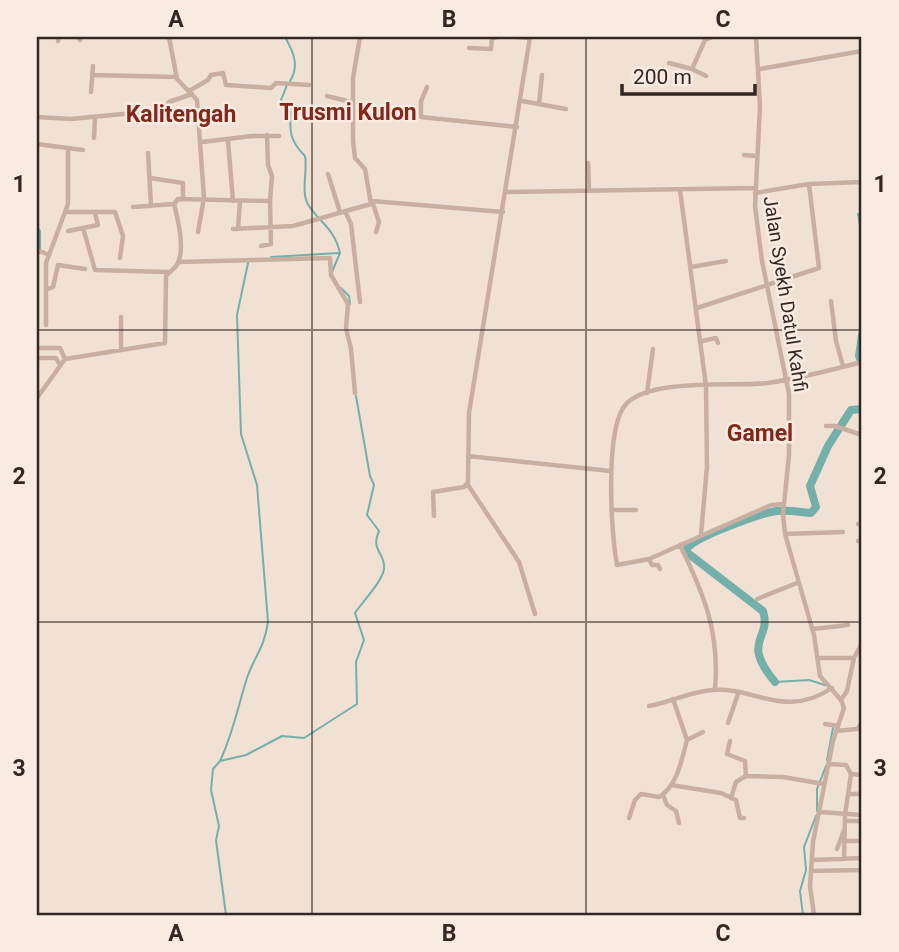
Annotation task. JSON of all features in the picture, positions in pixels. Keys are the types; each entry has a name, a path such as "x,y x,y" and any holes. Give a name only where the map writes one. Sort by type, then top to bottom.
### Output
{"street":[{"path":"169,37 182,99"},
{"path":"359,37 352,102 355,158 365,168 379,222 376,232"},
{"path":"469,48 491,49 492,39 497,37"},
{"path":"517,37 530,37 522,101 469,413 467,484 519,562 535,614"},
{"path":"692,69 705,40 712,37"},
{"name":"Jalan Syekh Datul Kahfi","path":"757,37 760,69 754,191 768,287 788,379 790,420 783,514 785,534 797,583 813,629 820,676 841,700"},
{"path":"760,69 862,51"},
{"path":"669,63 706,76"},
{"path":"91,92 93,66"},
{"path":"37,117 95,117 164,110 169,102 182,99 215,74 224,74 228,86 268,89 276,83 309,85"},
{"path":"92,75 178,80 197,100 204,198 198,232"},
{"path":"539,104 542,75"},
{"path":"427,87 421,101 421,117 517,127"},
{"path":"327,96 352,102"},
{"path":"522,101 566,109"},
{"path":"94,138 95,117"},
{"path":"261,246 270,245 271,228 272,176 268,165 267,135"},
{"path":"202,142 279,136"},
{"path":"228,141 233,201"},
{"path":"37,144 83,150"},
{"path":"46,324 47,289 42,252 65,212 68,198 68,149"},
{"path":"148,153 151,206"},
{"path":"744,155 756,156"},
{"path":"588,163 589,191"},
{"path":"328,174 351,224 360,302"},
{"path":"150,178 183,183 183,197"},
{"path":"507,191 754,191 809,184 862,182"},
{"path":"697,308 725,304 820,268 814,246 818,239 809,184"},
{"path":"680,190 706,386 707,467 701,534"},
{"path":"133,207 174,204 183,197 270,201"},
{"path":"240,201 235,229 293,226 370,204 372,201 503,212"},
{"path":"37,398 65,359 165,343 169,272 178,262 179,227 174,204"},
{"path":"65,212 115,213 123,236 120,258"},
{"path":"68,231 98,224 95,213"},
{"path":"83,228 94,270 169,272"},
{"path":"178,262 331,258 331,274 347,301 346,328 355,393"},
{"path":"691,267 726,261"},
{"path":"47,289 53,288 58,265 85,269"},
{"path":"831,302 836,341 843,366"},
{"path":"121,317 121,350"},
{"path":"702,341 717,338 718,343"},
{"path":"37,348 60,348 65,359"},
{"path":"647,393 653,349"},
{"path":"37,358 56,358 60,365"},
{"path":"784,505 771,505 649,559 617,565 610,471 622,411 635,398 647,393 788,379 859,363"},
{"path":"825,426 839,427 862,435"},
{"path":"468,456 610,471"},
{"path":"434,516 433,492 467,484"},
{"path":"613,510 636,510"},
{"path":"785,534 844,532"},
{"path":"680,545 696,575 709,612 714,639 715,689"},
{"path":"649,559 652,565 658,565 660,569"},
{"path":"757,599 797,583"},
{"path":"813,629 848,625"},
{"path":"814,915 811,871 820,812 820,783 829,764 836,727 844,712 841,700 847,691 854,658 862,643"},
{"path":"818,658 854,658"},
{"path":"649,706 715,689 791,702 830,689"},
{"path":"728,723 738,694"},
{"path":"663,795 671,785 687,740 673,699"},
{"path":"825,724 856,729 862,723"},
{"path":"687,740 704,732"},
{"path":"730,741 727,754 744,760 746,776"},
{"path":"829,764 846,765 851,774 845,818 844,859"},
{"path":"851,774 862,775"},
{"path":"731,798 739,778 746,776 783,777 820,783"},
{"path":"671,785 737,800 740,818 744,818"},
{"path":"629,818 635,800 642,794 663,795"},
{"path":"848,794 862,794"},
{"path":"663,795 667,805 676,811 679,824"},
{"path":"820,812 862,821"},
{"path":"845,818 862,815"},
{"path":"837,849 845,829"},
{"path":"845,841 862,841"},
{"path":"812,860 862,859"},
{"path":"811,871 862,870"}],"waterway":[{"path":"285,37 295,64 290,81"},
{"path":"287,85 281,100 291,112 293,140 305,156 306,201 331,232 340,253 332,272"},
{"path":"862,213 858,214 862,237"},
{"path":"37,232 37,251"},
{"path":"271,257 339,253"},
{"path":"220,761 268,622 257,485 241,434 237,315 248,263"},
{"path":"341,288 349,296 350,304"},
{"path":"862,335 859,356 862,363"},
{"path":"226,915 216,840 219,826 211,790 213,769 220,761 246,755 282,736 304,738 357,704 356,662 364,640 355,613 380,580 384,564 376,543 379,531 367,515 374,485 370,476 356,396"},
{"path":"775,682 765,668 758,649 765,621 763,611 685,551 713,533 757,516 777,511 811,513 816,507 810,486 828,446 851,410 862,409"},
{"path":"775,682 809,680 825,685"},
{"path":"827,760 833,728"},
{"path":"817,811 817,789 826,766"},
{"path":"803,915 800,891 806,870 804,847 816,816"}],"district":[{"name":"Trusmi Kulon","path":"348,112"},
{"name":"Kalitengah","path":"181,114"},
{"name":"Gamel","path":"760,433"}]}
